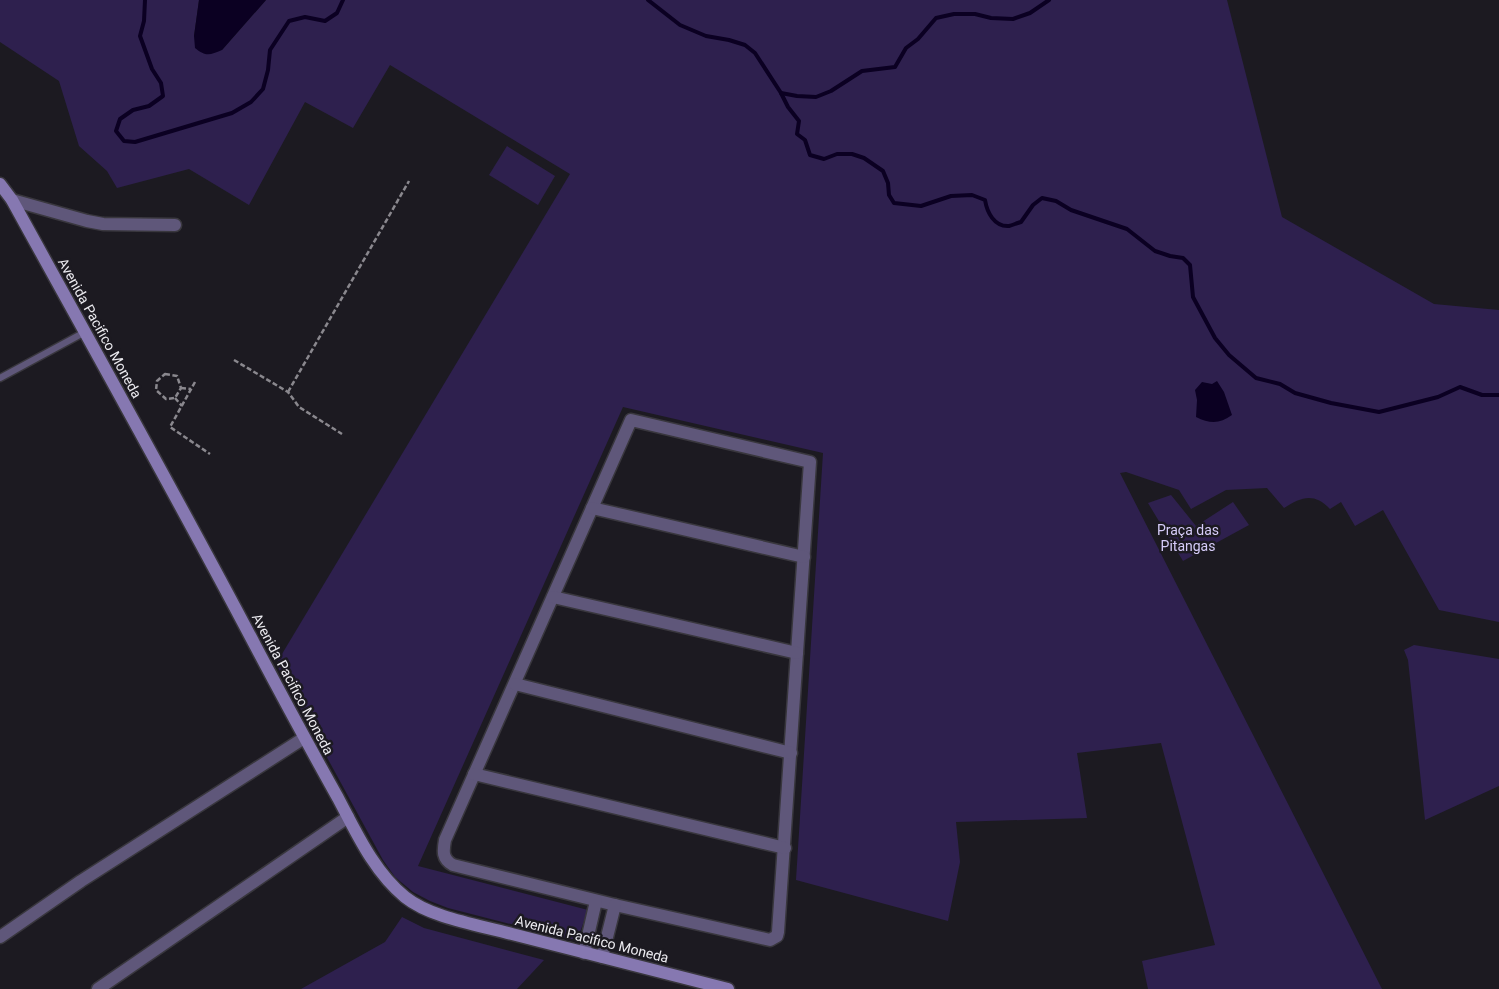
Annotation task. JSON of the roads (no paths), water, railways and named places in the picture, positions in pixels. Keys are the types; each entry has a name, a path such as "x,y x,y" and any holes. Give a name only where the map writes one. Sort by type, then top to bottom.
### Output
{"street":[{"name":"Avenida Pacifico Moneda","path":"0,184 12,200 199,538 304,738 384,877 404,897 424,910 728,989"},
{"path":"12,200 103,224 175,225"},
{"path":"631,420 810,462 778,932 777,936 770,940 615,905 453,865 445,859 443,852 445,840 592,508 631,420"},
{"path":"592,508 804,557"},
{"path":"553,597 797,653"},
{"path":"515,684 791,752"},
{"path":"0,937 81,882 304,738"},
{"path":"474,774 785,848"},
{"path":"98,989 348,817"},
{"path":"584,953 596,900"},
{"path":"602,957 615,905"}],"lane":[{"path":"0,378 85,332"}],"waterway":[{"path":"145,0 144,21 140,36 152,69 161,83 163,96 149,106 133,110 120,119 116,131 124,141 135,142 232,113 251,102 263,89 268,70 270,50 289,21 305,17 325,21 337,13 343,0"},
{"path":"648,0 680,25 706,36 745,45 755,53 788,107 799,121 797,134 805,140 810,155 824,159 837,154 852,154 864,158 883,171 888,183 889,195 894,203 921,206 951,196 972,195 985,200 987,209 995,221 1004,226 1009,226 1021,222 1033,205 1042,198 1056,201 1071,210 1127,229 1155,251 1183,258 1190,265 1193,297 1215,338 1229,355 1256,378 1280,384 1295,393 1331,403 1379,412 1438,397 1460,387 1482,395 1499,395"},
{"path":"781,93 816,97 831,91 862,71 895,67 906,48 918,39 936,18 954,14 975,14 991,18 1013,19 1030,13 1049,0"}],"park label":[{"name":"Praça das Pitangas","path":"1188,538"}]}
